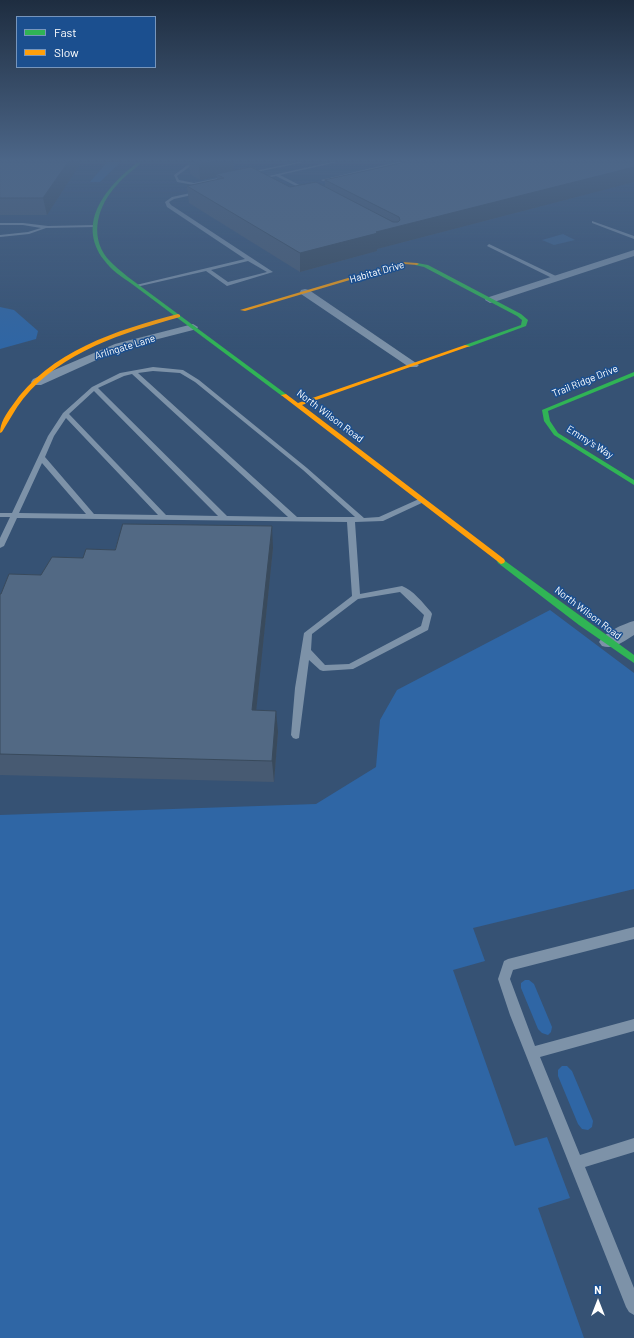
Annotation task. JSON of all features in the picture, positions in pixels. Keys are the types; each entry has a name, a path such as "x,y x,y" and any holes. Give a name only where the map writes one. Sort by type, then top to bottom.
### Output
{"street":[{"name":"North Wilson Road","path":"95,226 97,243 101,253 138,286 608,642 634,660"},
{"path":"490,300 634,253"},
{"name":"Habitat Drive","path":"243,310 404,263 412,263 426,266 519,315 525,320 523,326 297,405"},
{"path":"305,292 412,365"},
{"name":"Arlingate Lane","path":"0,430 26,392 55,365 76,351 105,338 178,316"},
{"name":"Arlingate Lane","path":"37,382 118,347 193,327"},
{"name":"Trail Ridge Drive","path":"545,410 634,374"},
{"name":"Emmy's Way","path":"545,410 546,420 556,434 634,483"},
{"path":"608,642 634,627"}],"lane":[{"path":"28,224 48,227 95,226"},
{"path":"197,224 270,272 227,284 207,269"},
{"path":"600,224 634,238"},
{"path":"0,236 29,233 48,227"},
{"path":"490,245 556,278"},
{"path":"138,286 249,259"},
{"path":"0,546 51,436 64,414 94,388 122,374 153,369 181,371 197,381 305,469 362,520"},
{"path":"133,372 295,519"},
{"path":"94,388 225,518"},
{"path":"64,414 165,518"},
{"path":"41,457 92,516"},
{"path":"0,515 362,520 380,519 422,501"},
{"path":"351,520 356,597"},
{"path":"296,736 300,688 308,633 356,597 402,589 428,614 425,628 350,668 323,668 306,651"},
{"path":"634,933 508,965 504,979 531,1053 634,1307"},
{"path":"531,1053 634,1025"},
{"path":"576,1163 634,1145"}],"shaded area":[{"path":"563,234 575,240 554,245 542,240"},
{"path":"0,307 14,310 38,331 36,339 0,349"},
{"path":"550,610 634,673 634,889 473,928 485,961 453,970 515,1146 547,1137 570,1198 538,1208 584,1338 0,1338 0,815 316,804 376,767 380,720 397,690"},
{"path":"525,980 529,980 534,984 552,1027 551,1032 548,1035 542,1033 538,1029 521,988 521,983"},
{"path":"562,1066 567,1066 572,1071 593,1121 592,1127 588,1130 582,1129 578,1124 558,1076 558,1070"}],"building":[{"path":"252,224 406,224 376,232 378,233 300,253"},
{"path":"123,524 272,526 252,710 276,711 272,761 0,754 0,594 9,574 41,575 52,557 83,558 86,549 115,550"}],"traffic: fast":[{"path":"95,224 96,239 99,248 103,256 113,267 284,395"},
{"path":"417,264 426,266 519,315 525,320 523,326 467,346"},
{"path":"634,374 545,410 547,421 556,434 634,483"},
{"path":"501,561 582,623 634,660"}],"traffic: slow":[{"path":"243,310 404,263 417,264"},
{"path":"0,431 21,397 41,377 58,364 96,343 136,328 178,316"},
{"path":"297,405 467,346"},
{"path":"284,395 501,561"}]}
